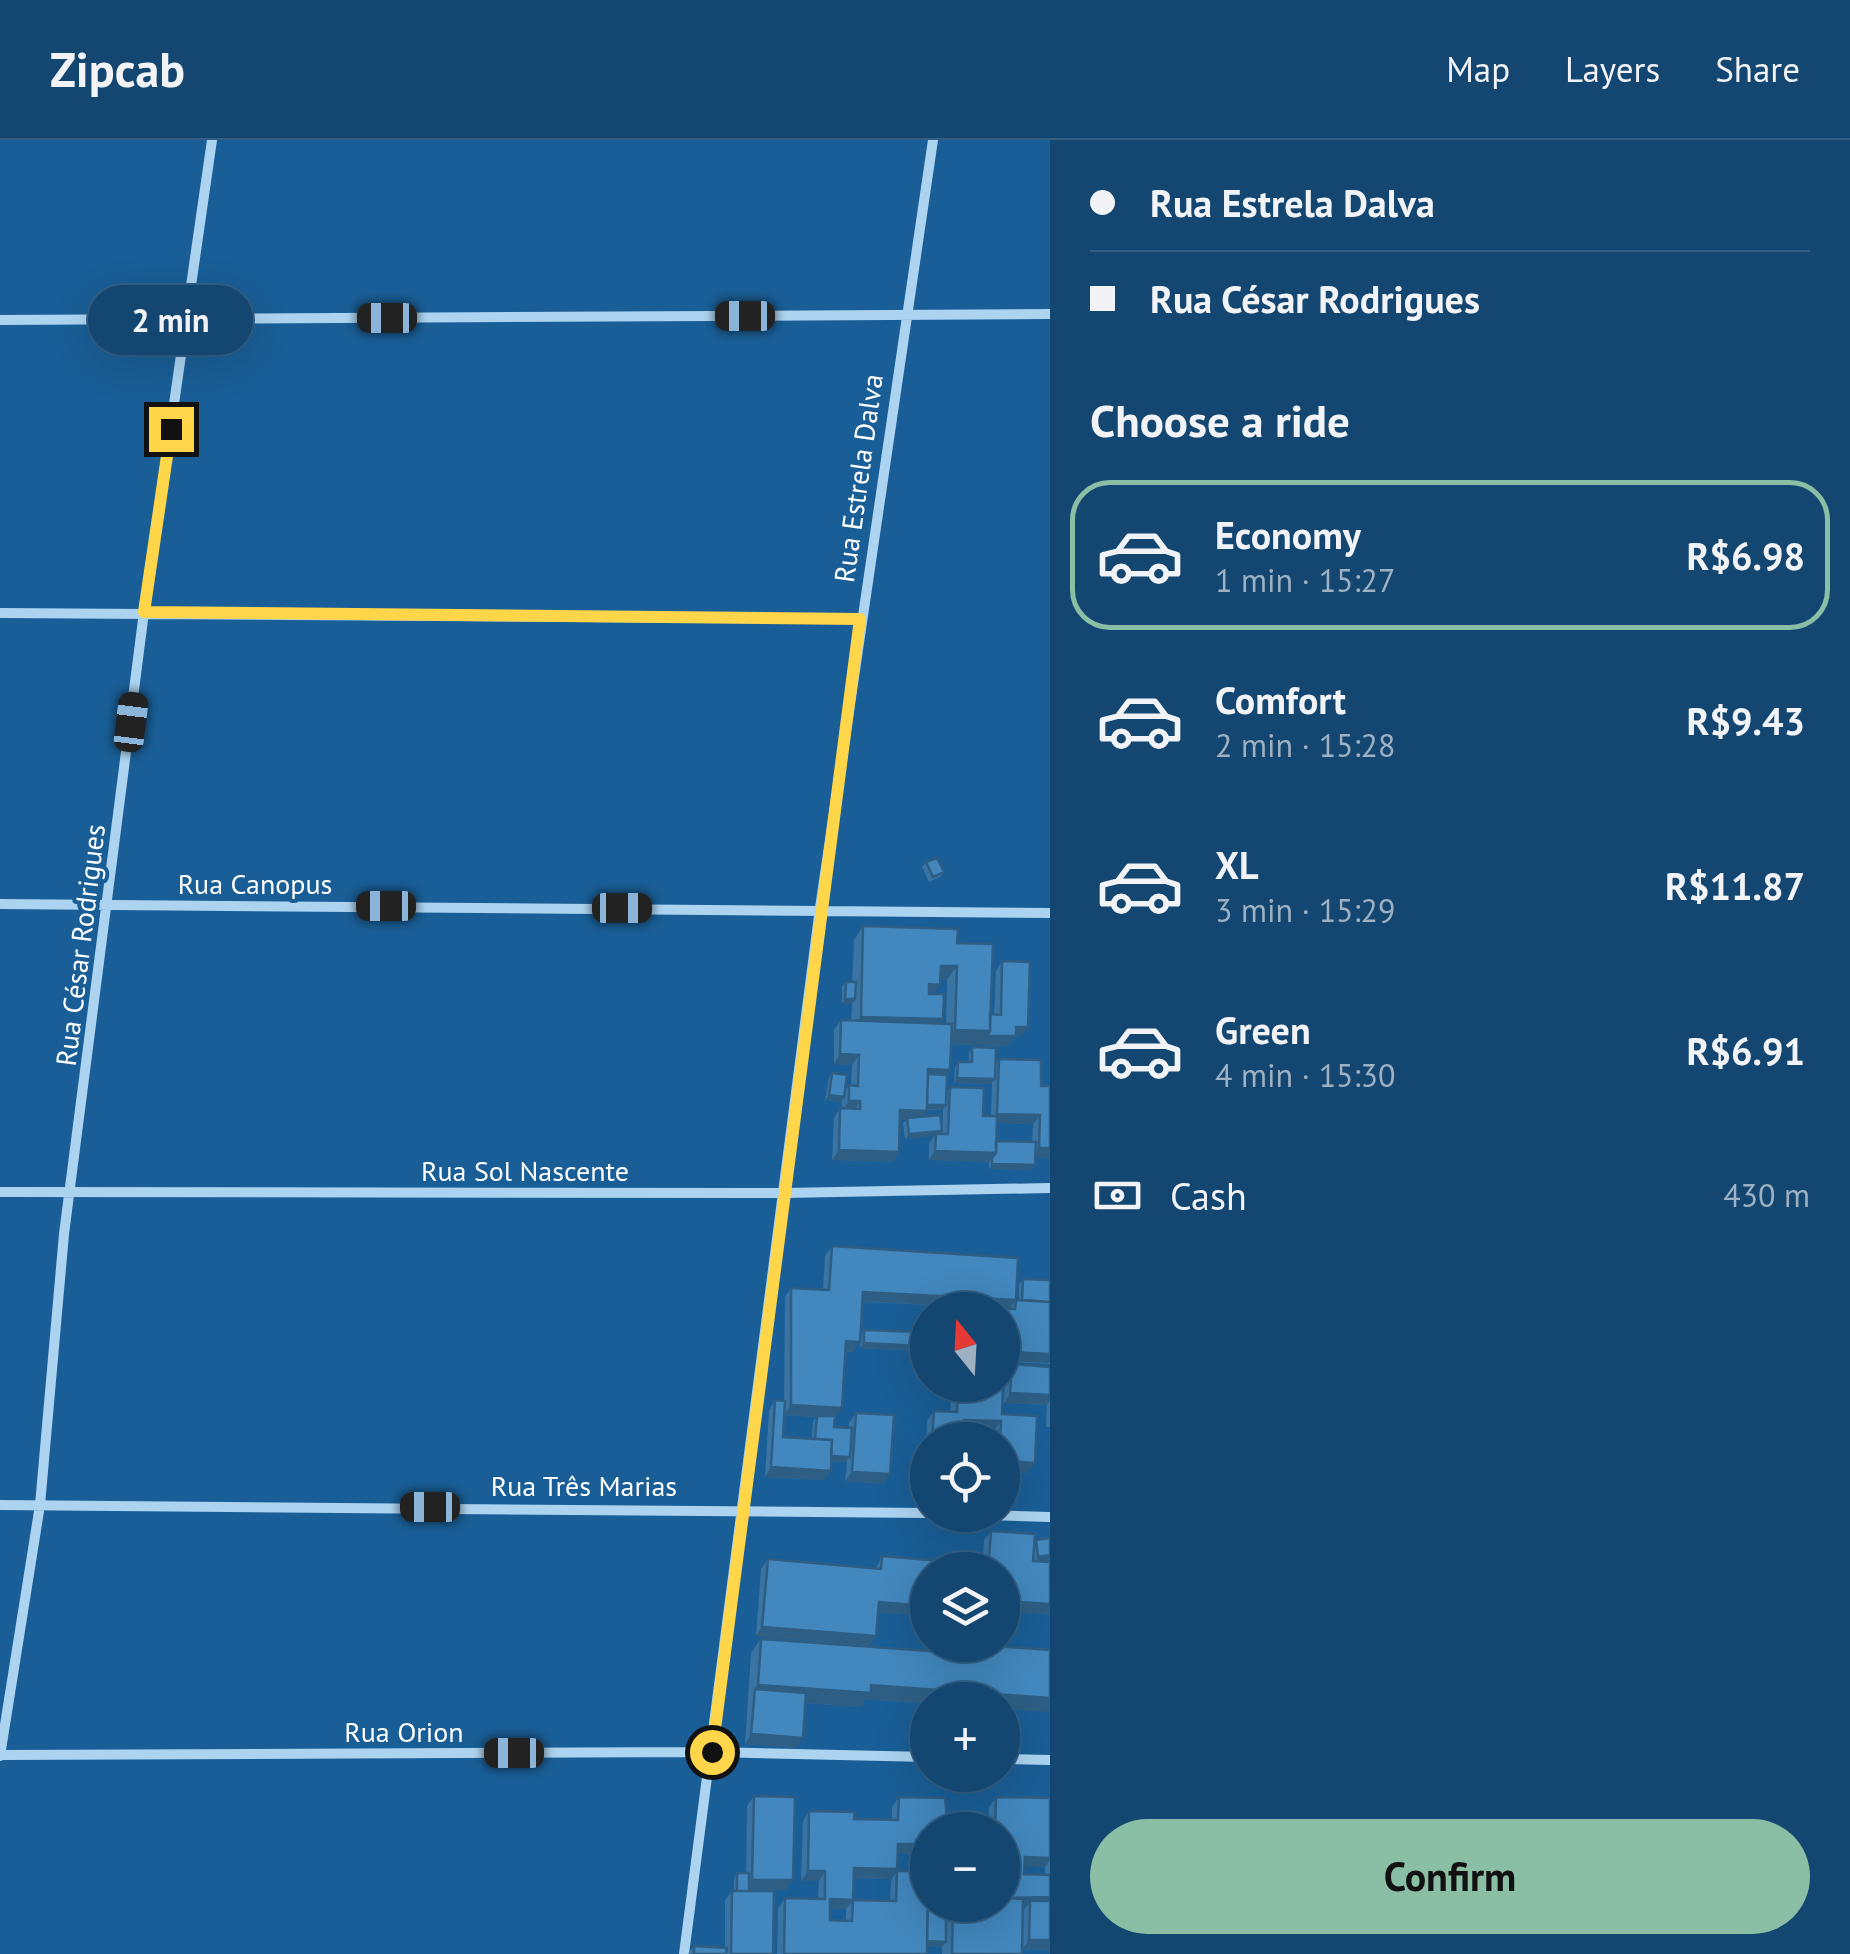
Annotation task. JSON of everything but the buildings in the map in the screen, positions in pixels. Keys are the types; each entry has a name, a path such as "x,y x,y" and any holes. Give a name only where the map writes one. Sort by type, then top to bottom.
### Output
{"street":[{"name":"Rua César Rodrigues","path":"0,1755 40,1505 71,1192 144,612 212,140"},
{"name":"Rua Estrela Dalva","path":"684,1954 820,908 904,316 933,140"},
{"path":"0,320 1050,314"},
{"path":"0,613 860,619"},
{"name":"Rua Canopus","path":"0,904 820,908 1050,913"},
{"name":"Rua Sol Nascente","path":"0,1192 785,1193 1050,1188"},
{"name":"Rua Três Marias","path":"0,1505 743,1508 910,1513"},
{"path":"1020,1516 1050,1516"},
{"name":"Rua Orion","path":"0,1755 712,1752 910,1757"},
{"path":"1020,1759 1050,1760"}],"route":[{"path":"171,429 144,612 860,619 712,1752"}]}
